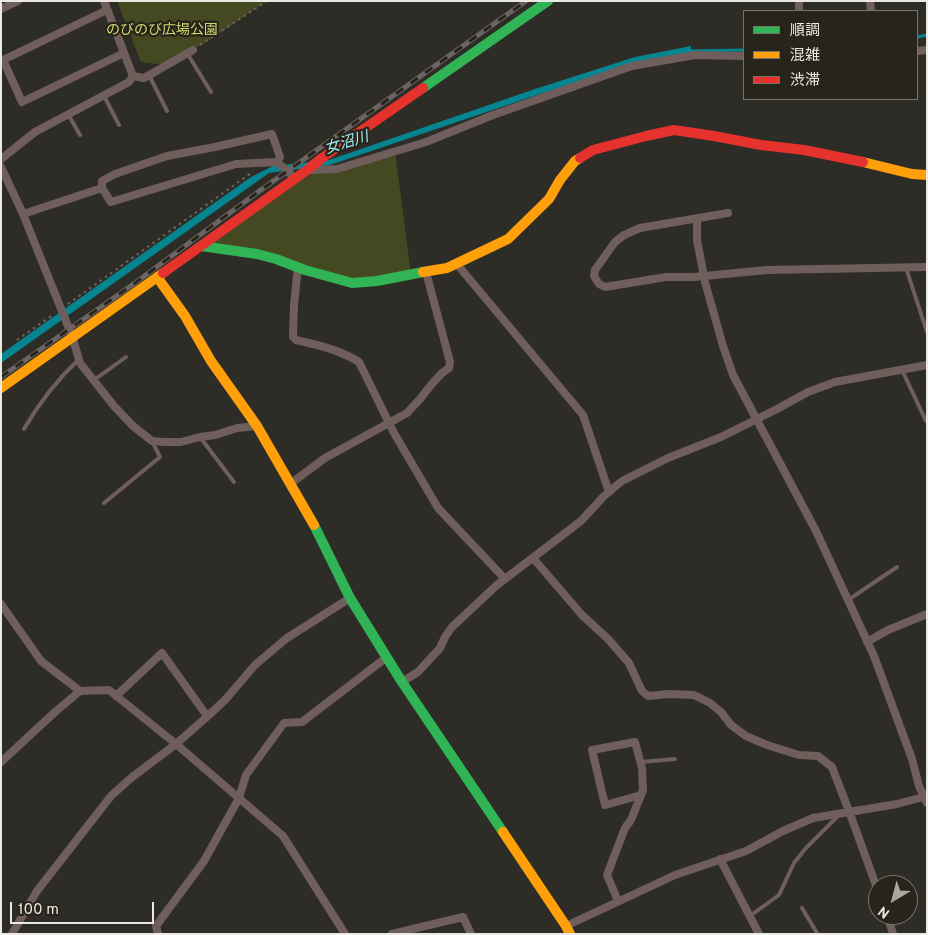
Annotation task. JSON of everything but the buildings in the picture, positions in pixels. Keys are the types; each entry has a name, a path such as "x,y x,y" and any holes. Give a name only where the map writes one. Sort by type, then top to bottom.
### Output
{"street":[{"path":"1,9 18,1"},
{"path":"104,1 133,76"},
{"path":"1,388 322,158 548,1"},
{"path":"108,10 3,60 22,102 124,53"},
{"path":"133,76 144,78 190,52"},
{"path":"307,170 337,169 426,142 493,115 632,66 695,55 743,56"},
{"path":"1,159 35,132 129,82 133,76"},
{"path":"201,246 257,254 352,283 377,281 447,268 508,239 549,199 560,180 575,161 593,150 674,130 761,145 804,150 912,174 927,175"},
{"path":"277,163 280,157 272,134 167,156 115,174 102,181 102,188 111,202 236,164 277,163 295,178"},
{"path":"1,167 23,214 72,336 80,362 133,426 152,441 182,442 237,428 257,426"},
{"path":"23,214 102,188"},
{"path":"728,213 640,228 624,235 615,242 595,270 594,276 599,284 605,287 666,277 704,276 767,270 927,267"},
{"path":"157,277 185,316 211,361 257,426 311,519 350,598 402,682 568,930 618,901 675,875 746,851 813,818 926,799 919,786 912,759 877,665 848,600 816,531 733,375 704,276 697,240 696,218"},
{"path":"456,264 584,415 609,492"},
{"path":"298,267 293,338 329,348 359,362 389,423 438,508 505,579"},
{"path":"290,484 325,458 407,413 442,373 449,368 450,362 426,272"},
{"path":"402,682 418,672 440,648 452,628 497,585 581,521 622,481 643,469 721,436 808,392 834,382 927,364"},
{"path":"533,558 582,615 608,639 629,663 642,691 648,696 669,694 694,695 710,703 721,712 731,725 746,736 799,755 818,756 832,767 846,812 872,875"},
{"path":"12,934 37,891 111,796 131,778 176,744 226,699 261,659 287,638 350,598"},
{"path":"1,604 41,661 80,691"},
{"path":"867,642 888,630 927,614"},
{"path":"116,696 162,653 207,716"},
{"path":"158,934 156,926 204,861 239,798 246,775 284,722 302,722 387,657"},
{"path":"1,762 80,691 109,690 176,744 283,836 345,934"},
{"path":"618,901 607,875 625,828 631,820 641,795 643,790 641,762 635,742 592,750 605,805 641,795"},
{"path":"720,860 759,934"},
{"path":"392,934 463,917 471,934"}],"lane":[{"path":"190,52 211,92"},
{"path":"148,75 166,111"},
{"path":"104,96 119,125"},
{"path":"68,114 80,135"},
{"path":"906,268 927,332"},
{"path":"94,380 126,357"},
{"path":"24,429 34,411 60,376 79,359"},
{"path":"902,370 926,421"},
{"path":"200,437 234,482"},
{"path":"104,504 160,457 152,441"},
{"path":"848,600 897,567"},
{"path":"641,762 675,759"},
{"path":"750,916 779,895 794,863 806,848 846,812"},
{"path":"802,908 816,934"}],"path":[{"path":"190,52 267,1"},
{"path":"17,340 249,174 259,163"}],"green space":[{"name":"のびのび広場公園","path":"117,1 267,1 214,37 166,65 141,62"},
{"path":"395,151 411,275 352,283 201,246 307,170 337,169"}],"water":[{"path":"691,46 691,53 637,63 330,165 269,173 1,363 1,354 251,177 273,166 329,160 535,89 635,57"}],"waterway":[{"name":"女沼川","path":"918,37 927,35"},
{"name":"女沼川","path":"687,51 743,50"}],"railway":[{"path":"1,377 135,283 258,192 526,1"}],"traffic: fast":[{"path":"423,88 548,1"},
{"path":"201,246 257,254 352,283 377,281 423,272"},
{"path":"314,525 350,598 402,682 503,832"}],"traffic: slow":[{"path":"423,272 447,268 508,239 549,199 560,180 575,161 580,158"},
{"path":"863,162 912,174 927,175"},
{"path":"1,388 163,273"},
{"path":"157,277 185,316 211,361 257,426 314,525"},
{"path":"503,832 570,934"}],"traffic: jam":[{"path":"163,273 322,158 423,88"},
{"path":"580,158 593,150 674,130 761,145 804,150 863,162"}]}
